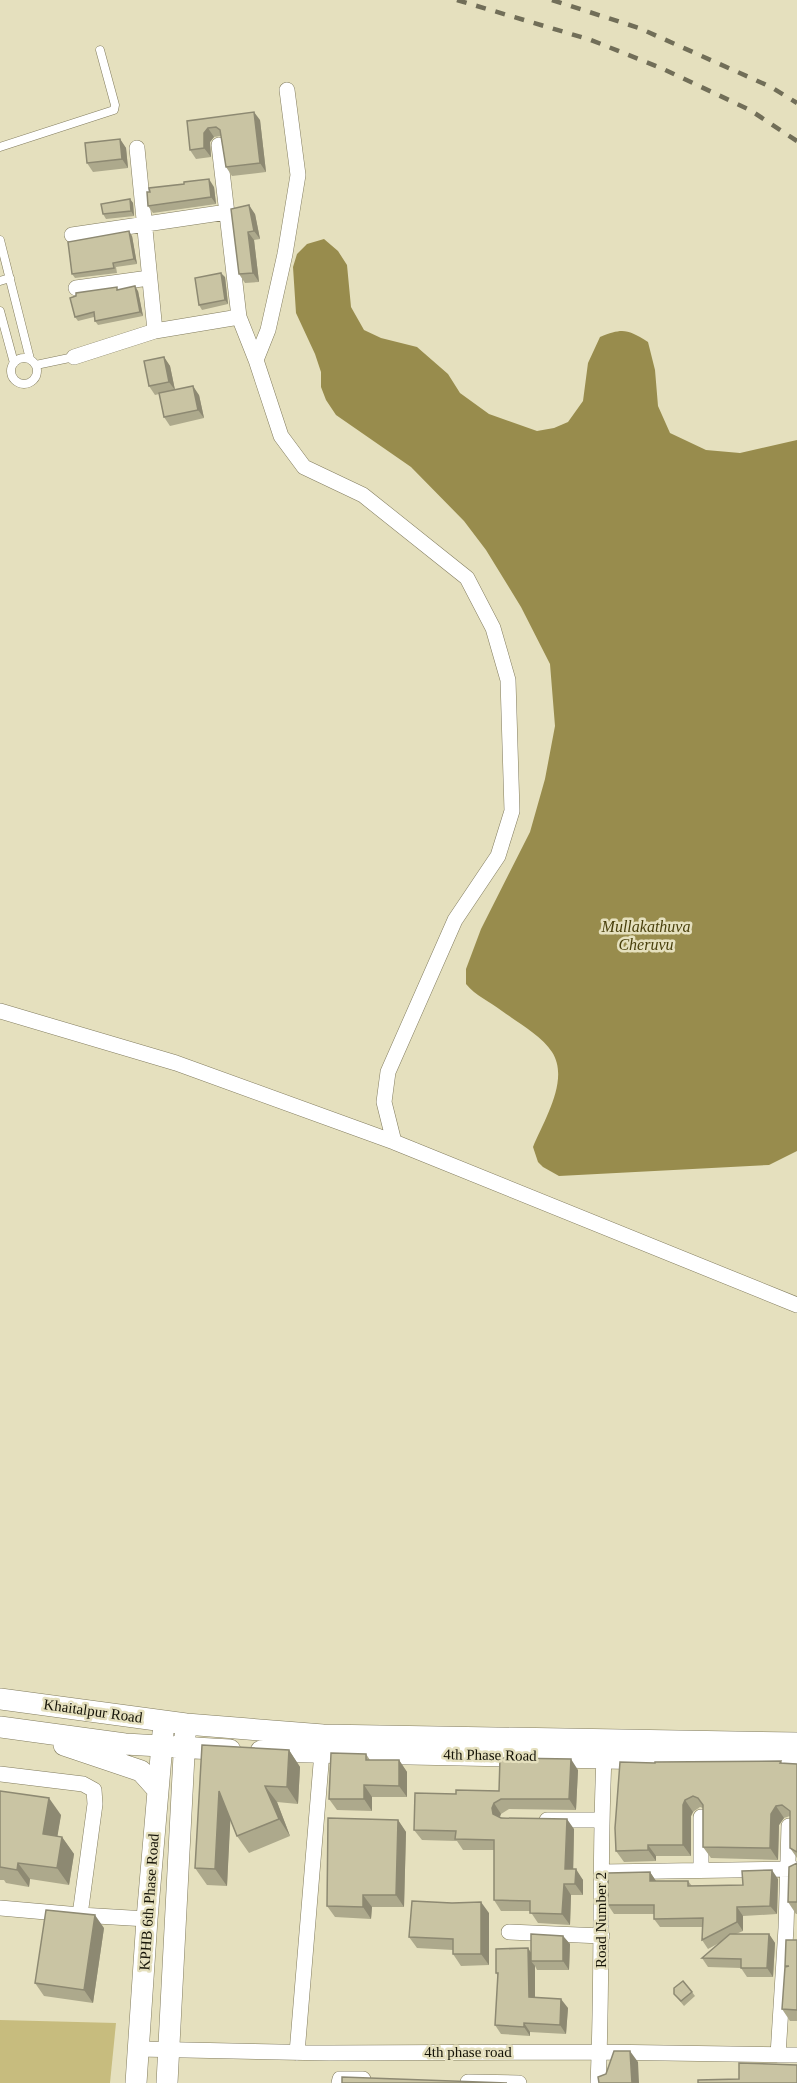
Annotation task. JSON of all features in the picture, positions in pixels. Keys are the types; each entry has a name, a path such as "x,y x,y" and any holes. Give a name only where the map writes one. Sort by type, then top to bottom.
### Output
{"street":[{"path":"256,360 268,330 298,175 287,90"},
{"path":"219,145 239,317 281,436 304,467 363,495 467,578 493,628 508,680 512,811 498,856 455,920 388,1072 384,1102 394,1142"},
{"path":"136,148 155,331"},
{"path":"72,235 227,212"},
{"path":"76,288 149,278"},
{"path":"74,357 155,331 239,317"},
{"path":"0,1011 176,1063 394,1142 797,1305"},
{"name":"Khaitalpur Road","path":"0,1699 186,1724"},
{"name":"KPHB 6th Phase Road","path":"165,1721 173,1747 170,2051 167,2083"},
{"path":"173,1747 186,1724"},
{"name":"4th Phase Road","path":"186,1724 323,1735 797,1743"},
{"name":"Khaitalpur Road","path":"0,1727 173,1747"},
{"path":"44,1733 69,1748 141,1771 158,1790"},
{"name":"KPHB 6th Phase Road","path":"136,2083 158,1790 173,1747"},
{"name":"4th Phase Road","path":"173,1747 604,1758 797,1760"},
{"path":"297,2053 322,1820 322,1752"},
{"name":"Road Number 2","path":"598,2083 602,1936 601,1820 604,1758"},
{"path":"0,1774 83,1784 94,1790 95,1804 80,1915"},
{"path":"701,1817 701,1870"},
{"path":"532,1820 601,1820"},
{"path":"778,2055 789,1985 792,1928 789,1826"},
{"path":"602,1872 792,1869"},
{"path":"0,1908 147,1919"},
{"path":"508,1932 602,1936"},
{"name":"4th phase road","path":"138,2049 297,2053 599,2052 797,2055"},
{"path":"339,2083 340,2079 375,2080"},
{"path":"459,2082 519,2083"}],"lane":[{"path":"0,147 114,110 116,105 99,50"},
{"path":"0,240 33,362 36,378 29,384 16,382 12,375 12,366 21,358 33,362 74,357"},
{"path":"0,281 10,278"},
{"path":"0,311 14,363"}],"shaded area":[{"path":"0,2020 116,2023 110,2083 0,2083"}],"water":[{"name":"Mullakathuva Cheruvu","path":"324,239 338,251 347,265 351,307 364,330 381,338 417,347 448,374 460,393 489,414 537,431 554,428 568,422 583,401 588,363 600,337 625,331 648,342 655,370 658,406 670,433 706,450 740,453 797,440 797,1151 769,1165 559,1176 538,1162 533,1147 549,1112 557,1087 557,1063 548,1046 536,1035 478,995 466,984 466,969 481,929 530,832 545,779 555,726 550,664 521,607 486,550 464,521 411,467 336,415 326,400 321,387 321,372 315,354 296,313 293,267 297,254 307,244"}],"building":[{"path":"254,112 260,163 226,167 220,130 216,127 208,128 204,133 204,148 190,150 187,121"},
{"path":"120,139 122,159 87,163 85,143"},
{"path":"209,179 211,197 148,206 149,188"},
{"path":"130,199 131,211 103,214 101,204"},
{"path":"249,205 254,231 248,232 253,273 239,274 231,209"},
{"path":"129,231 134,259 113,263 114,268 72,274 68,242"},
{"path":"221,273 225,300 199,305 195,278"},
{"path":"135,286 140,312 95,321 94,312 75,317 70,298 76,296 76,293 117,287 117,290"},
{"path":"164,357 169,382 149,386 144,361"},
{"path":"193,386 198,410 164,417 159,393"},
{"path":"202,1745 289,1750 287,1787 265,1786 279,1819 237,1836 219,1791 215,1869 195,1868"},
{"path":"331,1753 366,1754 366,1760 399,1760 399,1786 364,1785 364,1799 329,1799"},
{"path":"500,1758 571,1759 569,1799 501,1799 494,1803 492,1808 493,1814 501,1818 567,1819 565,1869 576,1869 575,1884 564,1884 562,1914 530,1913 530,1901 494,1900 494,1840 455,1839 456,1831 414,1830 415,1793 456,1794 456,1790 499,1791"},
{"path":"781,1761 780,1763 797,1764 797,1852 790,1848 790,1811 782,1805 776,1806 771,1814 770,1848 703,1847 703,1805 698,1798 693,1796 685,1800 683,1805 683,1845 648,1845 648,1850 616,1851 615,1828 620,1762"},
{"path":"0,1791 49,1798 43,1834 62,1837 57,1868 18,1863 17,1870 0,1867"},
{"path":"328,1818 398,1820 396,1895 363,1895 363,1907 327,1906"},
{"path":"797,1863 797,1902 788,1902 789,1867"},
{"path":"772,1870 770,1906 737,1907 737,1922 702,1940 703,1918 654,1919 654,1905 608,1905 608,1873 650,1872 650,1881 688,1881 688,1886 743,1885 742,1871"},
{"path":"412,1901 481,1902 481,1954 453,1954 453,1939 409,1937"},
{"path":"46,1910 95,1915 84,1990 35,1983"},
{"path":"531,1934 563,1936 563,1961 531,1961"},
{"path":"730,1934 769,1934 767,1968 741,1968 741,1959 702,1958"},
{"path":"786,1940 797,1940 797,2010 782,2009 785,1967 789,1966 785,1966"},
{"path":"528,1948 529,1997 561,1999 560,2025 524,2023 524,2027 495,2025 498,1973 496,1973 496,1949"},
{"path":"683,1981 692,1992 681,2001 674,1994 674,1988"},
{"path":"614,2051 630,2051 632,2083 599,2083 598,2077 606,2074"},
{"path":"739,2063 797,2065 797,2083 698,2083 698,2080 739,2079"},
{"path":"342,2077 507,2083 342,2083"}],"railway":[{"path":"457,0 591,40 661,68 750,110 797,141"},
{"path":"552,0 639,28 771,87 797,103"}]}
